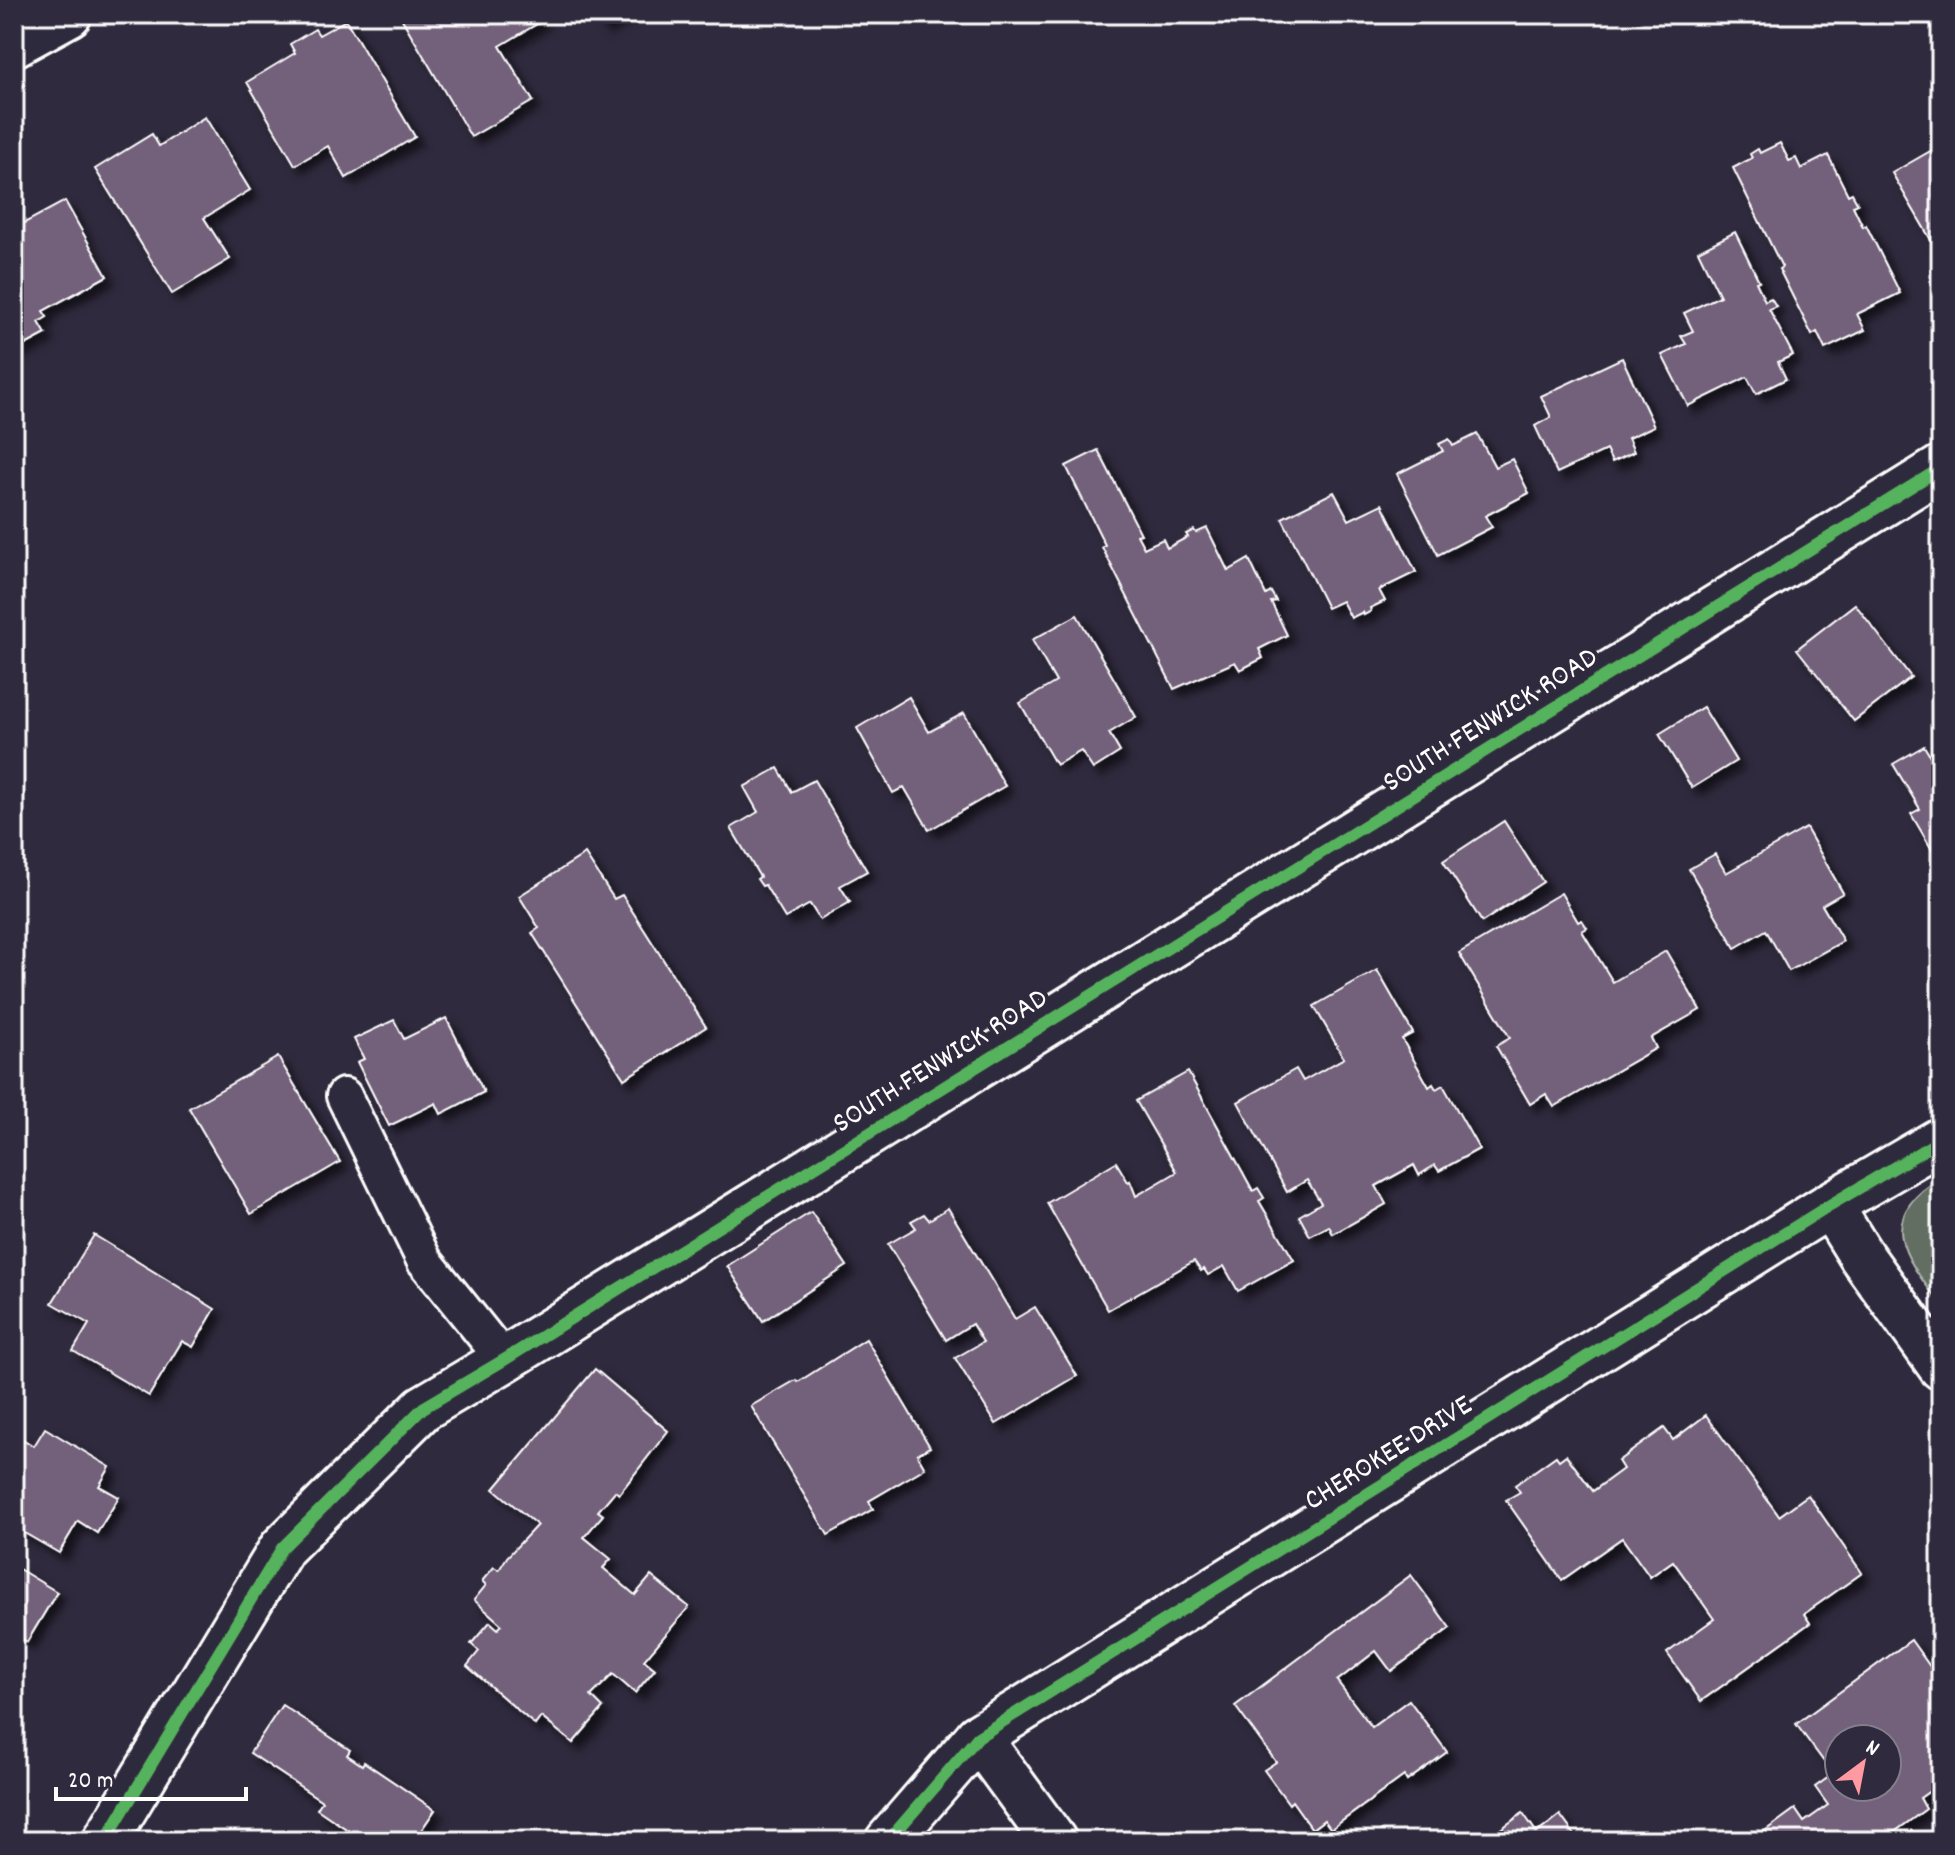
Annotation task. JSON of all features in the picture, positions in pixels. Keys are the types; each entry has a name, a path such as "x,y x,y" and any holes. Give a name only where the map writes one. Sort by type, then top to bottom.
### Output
{"street":[{"path":"14,44 69,14"},
{"name":"SOUTH FENWICK ROAD","path":"105,1841 282,1548 423,1408 1941,468"},
{"name":"CHEROKEE DRIVE","path":"888,1841 978,1737 1830,1205 1941,1140"},
{"path":"1830,1205 1862,1257 1941,1367"},
{"path":"978,1737 1054,1841"}],"lane":[{"path":"344,1096 424,1260 504,1360"}],"green space":[{"path":"1939,1179 1941,1305 1908,1255 1902,1240 1901,1224 1907,1209 1919,1194"}],"building":[{"path":"399,14 538,14 542,21 500,46 533,101 471,137"},
{"path":"595,14 625,14 603,27"},
{"path":"346,20 415,137 346,178 328,146 295,165 247,82 295,53 290,44 315,29 319,35"},
{"path":"205,117 250,190 204,218 230,259 172,294 95,169 152,134 159,146"},
{"path":"1780,143 1789,161 1796,158 1801,169 1828,155 1848,195 1852,193 1858,204 1853,206 1863,227 1866,225 1900,293 1857,314 1865,330 1825,349 1817,332 1812,335 1733,168 1752,158 1750,154 1758,149 1760,153"},
{"path":"1941,145 1941,257 1892,173"},
{"path":"65,201 107,276 43,311 47,317 39,322 46,334 14,351 14,216 19,226"},
{"path":"1735,232 1759,281 1756,282 1765,301 1771,298 1776,306 1769,309 1793,355 1778,362 1786,379 1756,394 1747,377 1688,406 1662,355 1686,344 1681,336 1693,331 1684,313 1720,296 1698,251"},
{"path":"1622,358 1654,426 1628,438 1634,452 1612,462 1606,450 1557,473 1535,426 1551,417 1541,396"},
{"path":"1477,434 1495,467 1512,459 1529,493 1485,516 1492,527 1438,555 1397,474 1443,451 1439,444 1449,439 1453,446"},
{"path":"1098,450 1141,534 1137,535 1144,548 1163,539 1167,548 1188,537 1186,534 1194,530 1196,533 1207,528 1228,571 1249,559 1266,595 1271,592 1276,601 1271,602 1287,635 1259,649 1263,658 1240,670 1235,662 1174,689 1102,547 1105,545 1066,466"},
{"path":"1334,492 1349,520 1382,504 1416,572 1379,590 1385,601 1370,608 1371,611 1364,615 1363,612 1351,618 1342,601 1327,608 1282,518"},
{"path":"1855,604 1911,677 1854,721 1797,649"},
{"path":"1077,615 1136,717 1109,733 1120,752 1093,769 1081,751 1056,765 1020,703 1056,682 1032,640"},
{"path":"909,697 929,732 964,713 1005,786 929,830 904,787 893,793 857,728"},
{"path":"1703,707 1736,761 1692,788 1659,734"},
{"path":"1924,746 1941,774 1941,865 1911,814 1920,809 1893,764"},
{"path":"778,768 792,792 814,780 867,871 840,886 850,902 820,920 810,904 785,918 765,885 762,886 757,879 760,877 731,828 758,812 744,787"},
{"path":"1504,821 1543,882 1482,922 1443,861"},
{"path":"1806,828 1843,893 1822,905 1843,941 1789,971 1766,930 1735,948 1689,869 1715,854 1726,873"},
{"path":"585,854 614,899 622,895 706,1027 624,1079 532,933 539,928 519,896"},
{"path":"1561,893 1578,922 1582,920 1587,928 1582,931 1613,982 1666,951 1700,1010 1651,1038 1656,1048 1554,1107 1546,1094 1530,1104 1496,1046 1510,1038 1459,953"},
{"path":"1377,970 1413,1033 1402,1039 1429,1087 1433,1084 1436,1089 1443,1085 1479,1149 1439,1171 1435,1165 1419,1175 1414,1165 1376,1186 1386,1204 1333,1234 1329,1226 1310,1236 1299,1216 1321,1203 1307,1180 1287,1192 1238,1102 1296,1069 1303,1081 1344,1058 1314,1006"},
{"path":"446,1018 484,1092 441,1114 436,1103 389,1126 357,1062 364,1059 354,1039 394,1020 404,1039"},
{"path":"278,1057 340,1162 251,1214 189,1108"},
{"path":"1188,1072 1253,1191 1258,1188 1264,1198 1259,1201 1294,1260 1238,1291 1224,1266 1208,1275 1194,1261 1108,1310 1047,1203 1116,1162 1130,1181 1136,1196 1177,1172 1136,1101"},
{"path":"948,1208 1015,1319 1035,1307 1077,1376 996,1424 955,1358 983,1342 972,1324 946,1340 888,1244 916,1228 911,1221 924,1214 929,1220"},
{"path":"811,1212 847,1266 763,1321 727,1266"},
{"path":"94,1235 215,1309 193,1347 182,1341 149,1396 73,1351 89,1324 52,1303"},
{"path":"866,1339 930,1447 917,1454 925,1468 869,1501 873,1509 828,1535 751,1406 796,1380 798,1382"},
{"path":"595,1369 668,1431 619,1494 615,1491 598,1511 603,1515 584,1537 611,1559 603,1568 635,1595 651,1576 689,1607 644,1660 655,1669 635,1693 613,1674 591,1696 603,1708 573,1743 541,1717 535,1725 467,1666 479,1651 471,1644 490,1622 498,1629 502,1625 474,1600 486,1585 482,1581 494,1567 499,1570 537,1525 494,1489"},
{"path":"1706,1415 1779,1516 1808,1495 1862,1573 1804,1614 1810,1623 1701,1701 1667,1653 1714,1619 1673,1561 1650,1577 1622,1538 1562,1580 1506,1500 1520,1492 1515,1485 1556,1456 1559,1460 1566,1455 1593,1491 1623,1469 1618,1461 1664,1428 1673,1440"},
{"path":"45,1428 110,1467 99,1486 119,1497 97,1533 78,1521 59,1553 14,1527 14,1434 34,1446"},
{"path":"14,1566 57,1592 27,1642 14,1634"},
{"path":"1411,1575 1450,1628 1391,1671 1376,1651 1337,1681 1372,1727 1409,1700 1447,1752 1407,1781 1404,1776 1331,1829 1324,1820 1312,1829 1264,1770 1276,1762 1235,1706"},
{"path":"1911,1640 1941,1682 1941,1783 1920,1798 1926,1809 1882,1841 1751,1841 1795,1809 1804,1822 1828,1805 1827,1803 1903,1803 1903,1723 1823,1723 1823,1760 1796,1724"},
{"path":"282,1705 350,1750 347,1755 362,1765 364,1762 435,1810 422,1829 438,1840 443,1833 455,1841 364,1841 317,1809 322,1801 250,1753"},
{"path":"1823,1781 1823,1798 1815,1787"},
{"path":"1523,1813 1537,1833 1560,1815 1579,1841 1484,1841"}],"cycle path":[{"path":"105,1841 282,1548 423,1408 1941,468"},
{"path":"888,1841 978,1737 1830,1205 1941,1140"}]}
